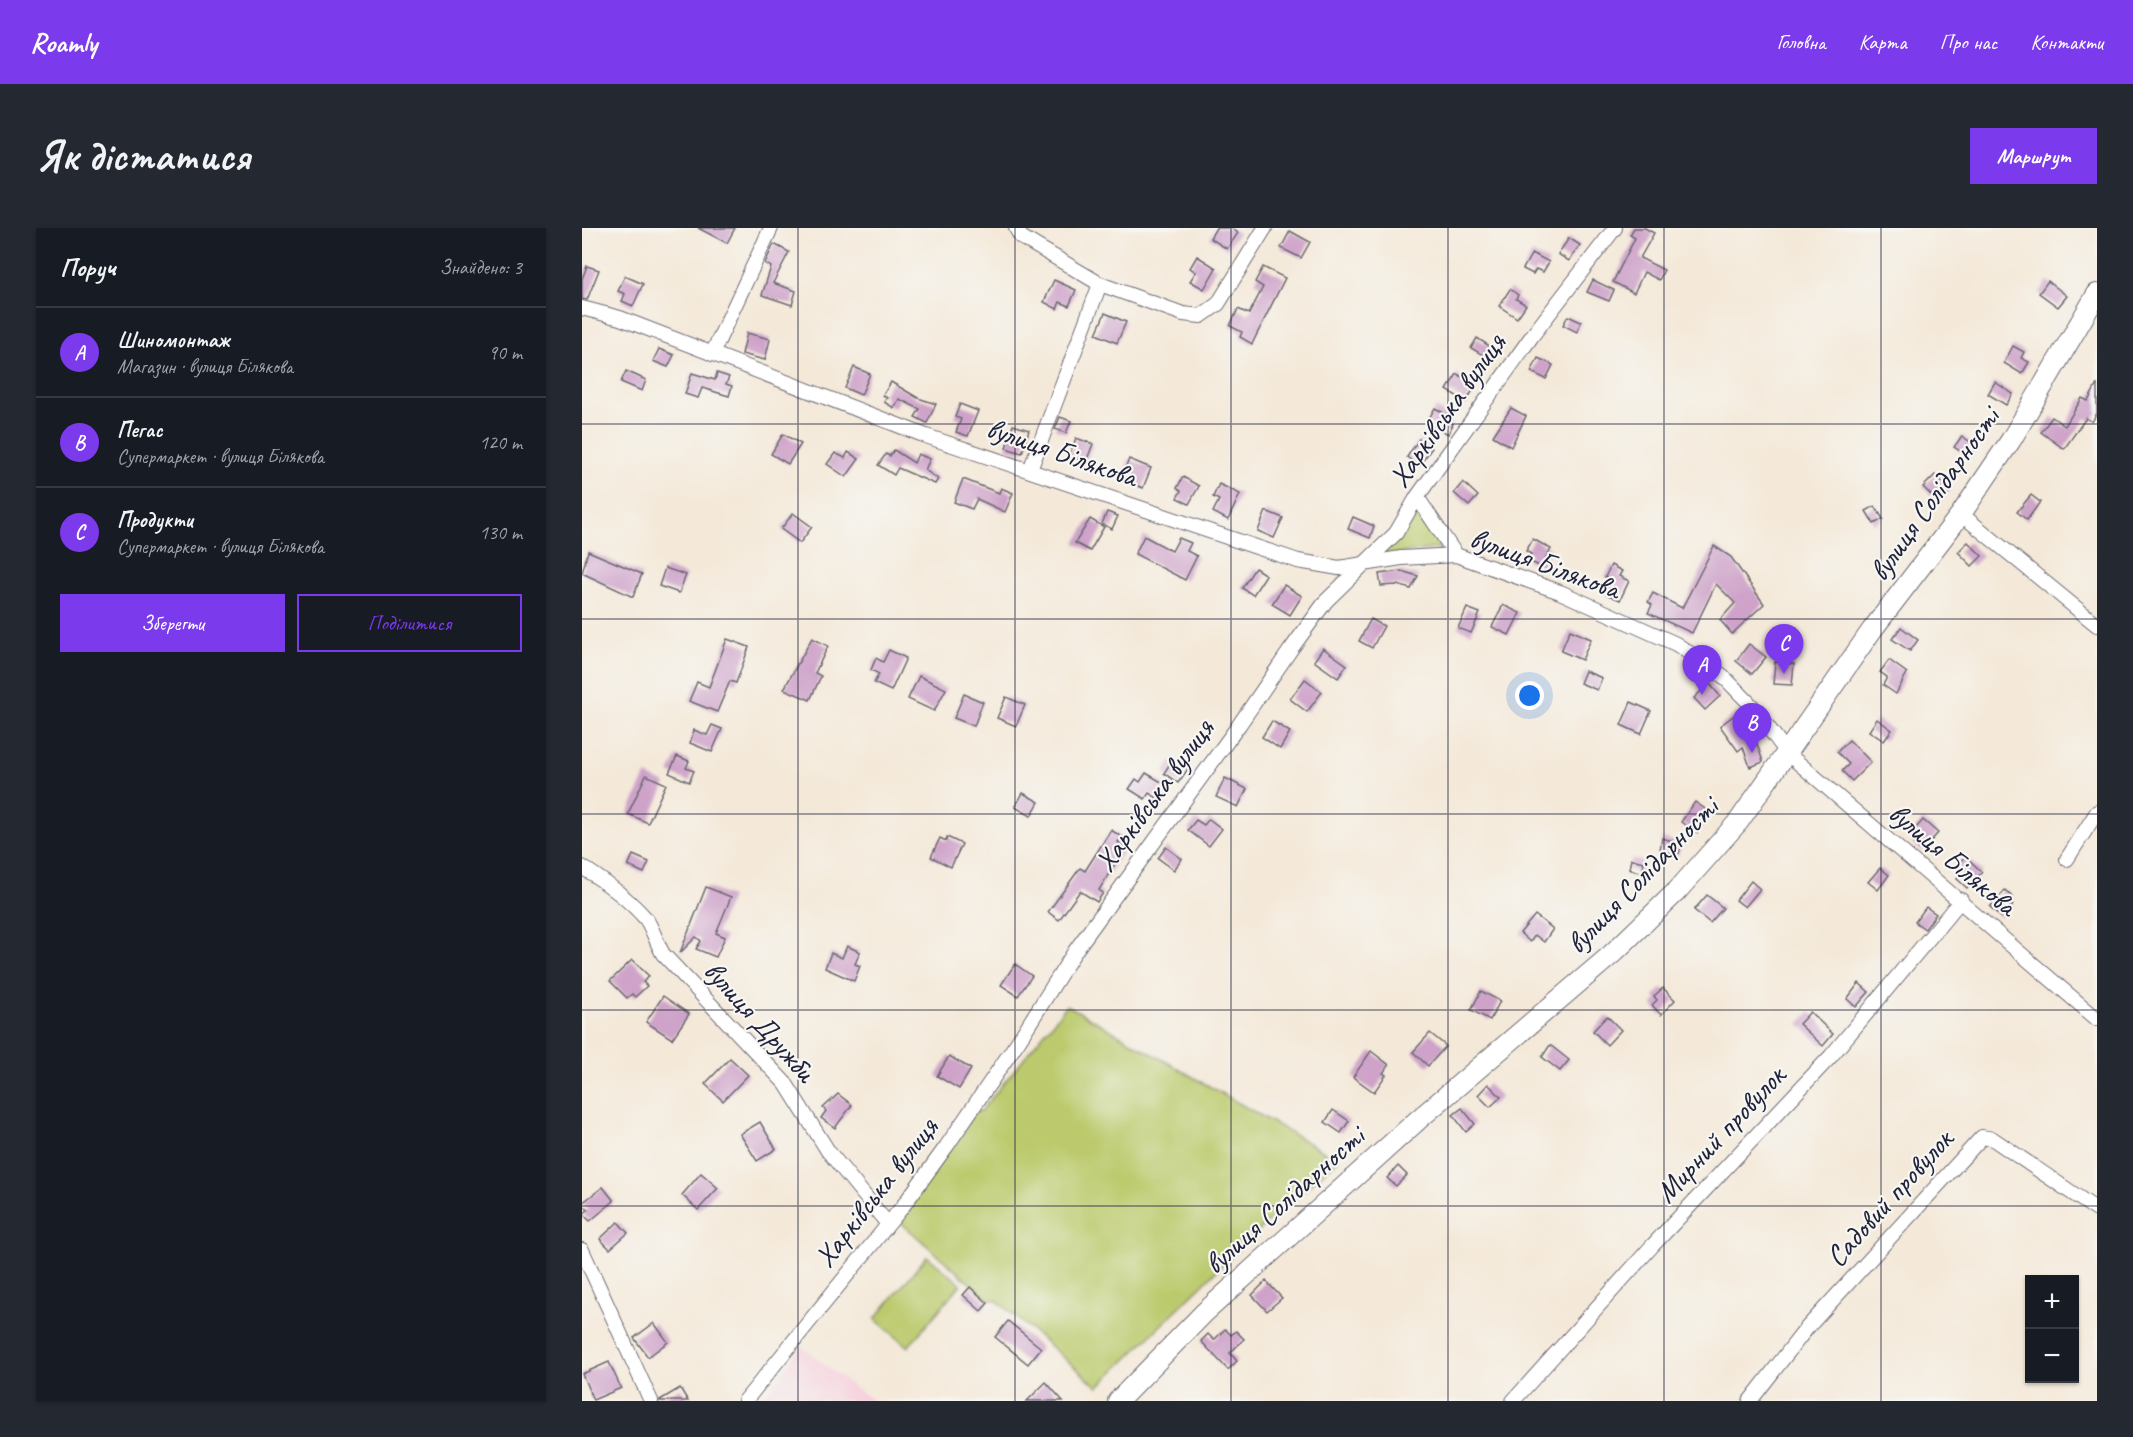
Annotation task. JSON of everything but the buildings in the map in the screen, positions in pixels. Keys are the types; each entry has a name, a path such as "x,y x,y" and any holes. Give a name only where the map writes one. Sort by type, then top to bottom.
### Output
{"main road":[{"name":"вулиця Солідарності","path":"1118,1401 1204,1313 1401,1134 1620,946 1677,891 1739,821 1788,754 1872,630 1961,514 2012,440 2097,294"}],"street":[{"path":"712,354 771,228"},
{"path":"1016,228 1021,237 1100,284 1182,314 1201,316 1218,304 1265,228"},
{"name":"Харківська вулиця","path":"744,1401 946,1147 1019,1040 1075,951 1239,725 1291,649 1326,601 1346,579 1367,563 1396,534 1418,497 1532,336 1615,228"},
{"path":"1030,470 1100,284"},
{"name":"вулиця Білякова","path":"582,308 620,318 926,436 1298,561 1339,568 1367,563 1456,555 1560,592 1676,644 1723,676 1753,706 1788,754 2097,1019"},
{"path":"1418,497 1456,555"},
{"path":"1961,514 2097,625"},
{"path":"2067,859 2097,812"},
{"name":"вулиця Дружби","path":"582,867 619,894 648,921 654,939 663,954 786,1084 828,1151 887,1223"},
{"name":"Мирний провулок","path":"1513,1401 1653,1245 1831,1056 1961,900"},
{"name":"Садовий провулок","path":"1750,1401 1806,1329 1982,1137 1993,1139 2097,1210"},
{"path":"582,1250 651,1401"}],"shaded area":[{"path":"801,1346 847,1382 874,1401 761,1401"}],"green space":[{"path":"1414,514 1439,538 1439,548 1381,556"},
{"path":"1067,1005 1338,1160 1250,1238 1098,1387 996,1300 988,1299 899,1221 975,1112 981,1111"},
{"path":"927,1256 961,1284 908,1347 875,1319"}],"place":[{"name":"Продукти","path":"1784,674"},
{"name":"Шиномонтаж","path":"1702,695"},
{"name":"Пегас","path":"1752,753"}]}
